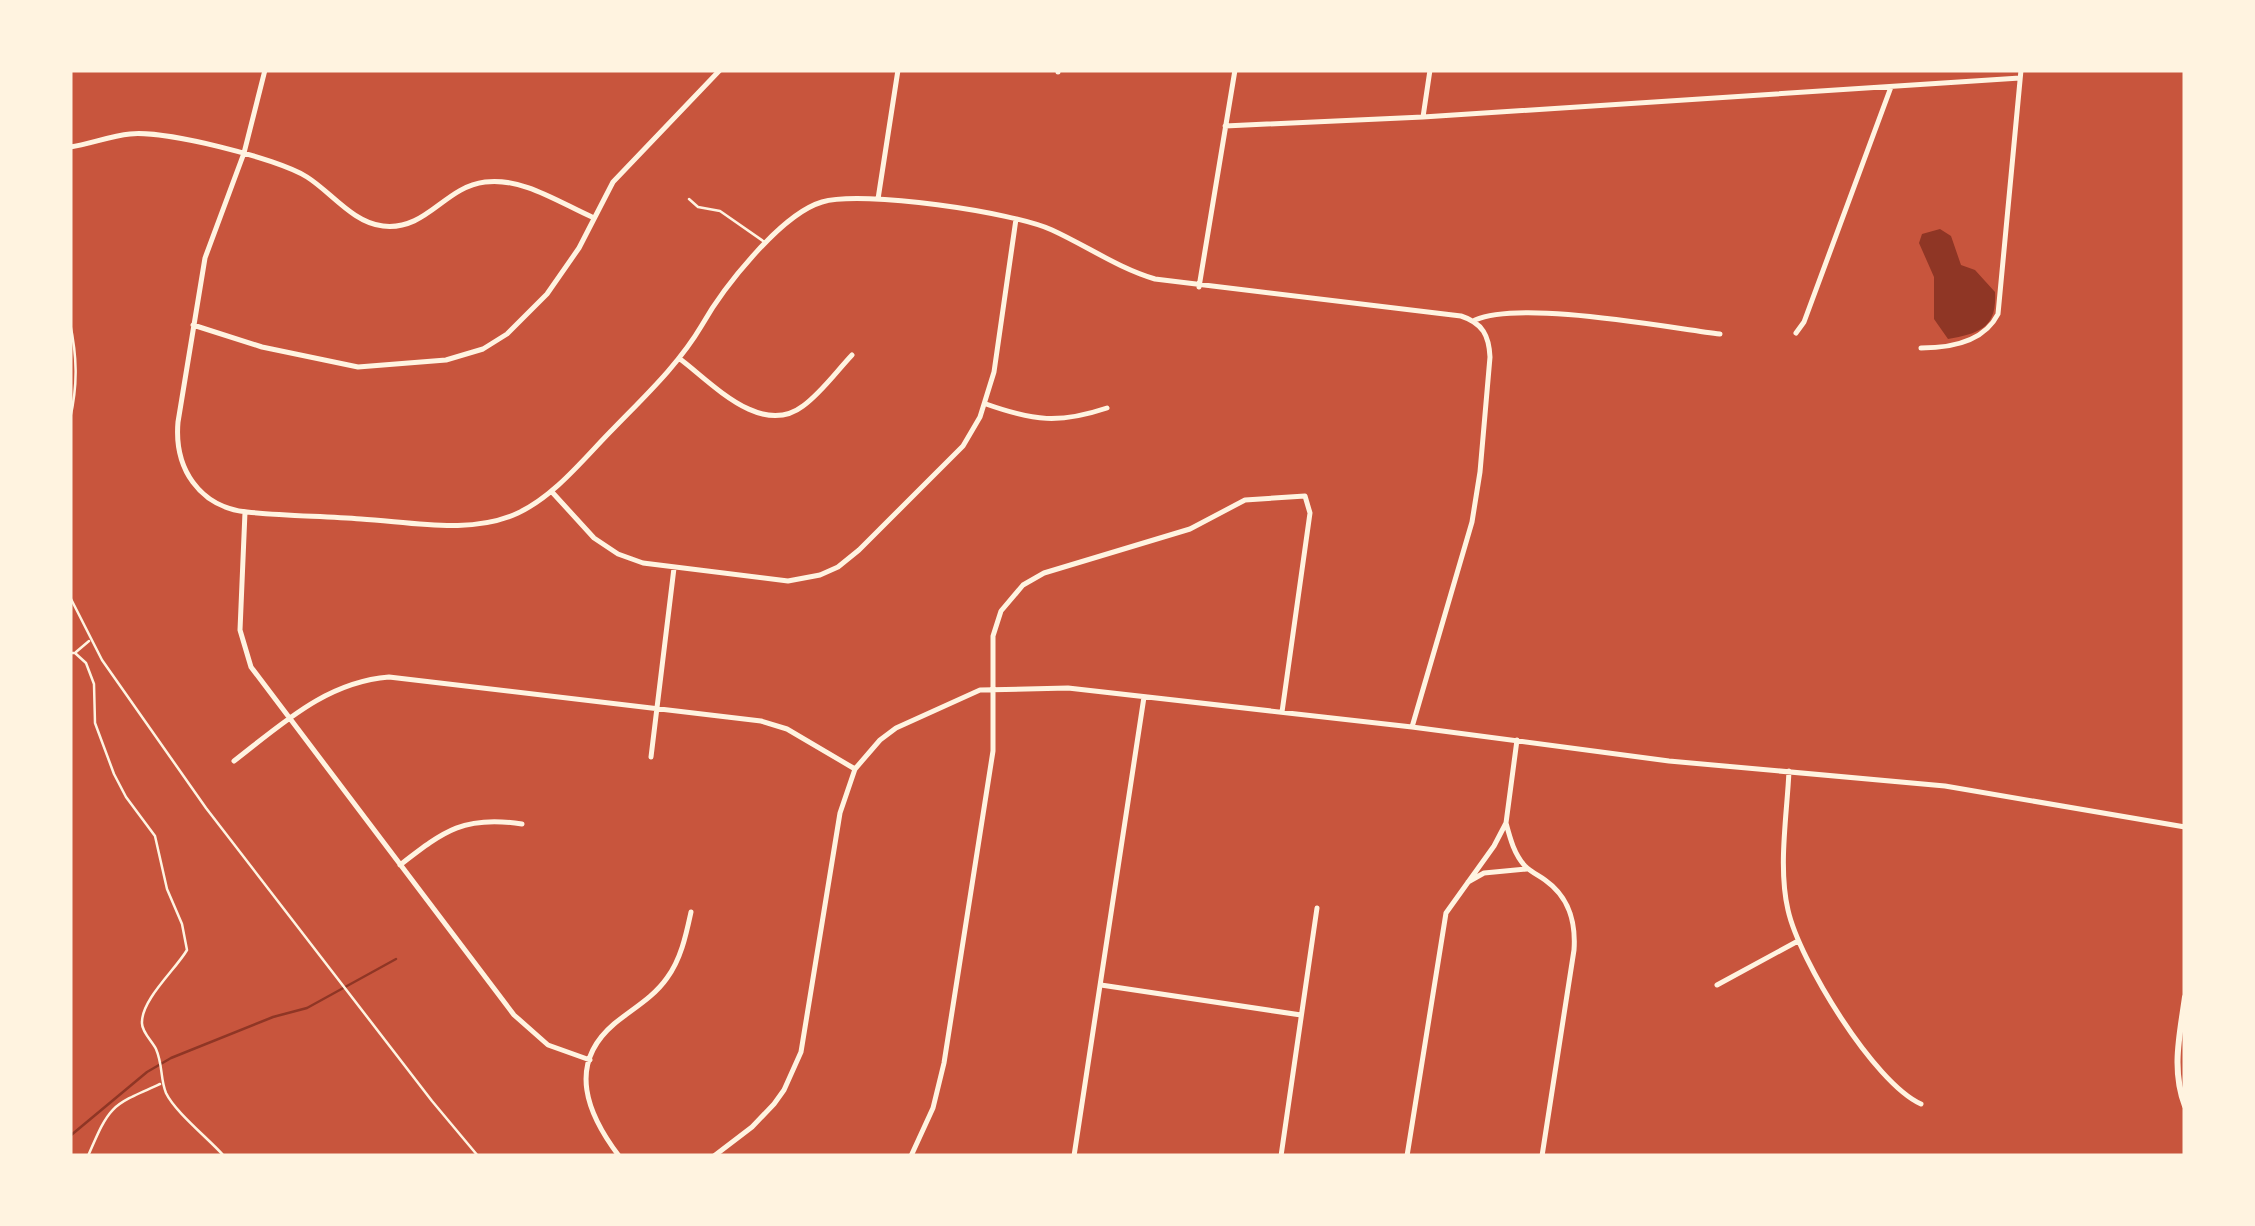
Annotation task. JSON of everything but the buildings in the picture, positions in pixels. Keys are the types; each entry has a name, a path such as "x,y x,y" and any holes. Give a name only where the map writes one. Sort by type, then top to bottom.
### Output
{"street":[{"path":"265,70 244,153 205,258 176,438 181,465 202,494 220,506 245,512 483,524 516,514 551,490 680,358 723,289 798,213 839,198 878,199 1016,218 1053,230 1136,274 1199,287 1461,316 1475,320 1487,335 1490,357 1472,522 1412,727"},
{"path":"193,326 344,366 388,367 463,356 507,334 547,294 579,248 613,182 720,70"},
{"path":"878,199 898,70"},
{"path":"1199,287 1234,70"},
{"path":"1422,118 1430,70"},
{"path":"1225,126 1422,118 1891,87 2021,74 1998,314 1979,335 1942,348 1921,348"},
{"path":"1796,333 1804,322 1891,87"},
{"path":"70,147 146,133 244,153 295,170 374,225 413,224 460,190 496,182 528,188 594,218"},
{"path":"551,490 606,547 630,559 788,581 829,572 860,550 963,446 986,404 1016,218"},
{"path":"1475,320 1488,315 1549,314 1720,334"},
{"path":"680,358 744,408 780,415 803,406 852,355"},
{"path":"986,404 1026,418 1048,420 1074,418 1108,408"},
{"path":"911,1156 923,1136 942,1074 993,751 995,624 1015,592 1032,578 1057,568 1190,529 1245,500 1306,496 1310,514 1282,712"},
{"path":"245,512 240,617 242,642 251,667 520,1023 548,1045 590,1060"},
{"path":"651,757 674,568"},
{"path":"234,760 335,689 389,677 776,725 855,768"},
{"path":"714,1156 764,1116 784,1090 801,1052 840,813 855,768 896,728 964,695 994,688 1052,688 1144,697 1669,760 1981,791 2185,827"},
{"path":"1074,1156 1144,697"},
{"path":"1407,1156 1443,922 1506,823 1517,740"},
{"path":"1789,771 1785,893 1798,941 1867,1054 1897,1087 1921,1104"},
{"path":"400,865 456,826 490,820 522,824"},
{"path":"1506,823 1513,847 1527,869 1547,882 1571,911 1575,937 1542,1156"},
{"path":"1465,884 1484,873 1527,869"},
{"path":"1281,1156 1317,908"},
{"path":"620,1156 588,1106 590,1060 611,1026 665,981 680,955 691,912"},
{"path":"1718,985 1798,941"},
{"path":"1101,985 1302,1016"},
{"path":"2185,996 2176,1058 2176,1075 2185,1106"}],"lane":[{"path":"689,199 698,207 720,211 767,244"}],"path":[{"path":"70,323 77,356 76,393 70,419"},
{"path":"70,598 90,640 206,808 478,1156"},
{"path":"90,640 72,653 86,664 94,684 96,723 114,774 154,836 166,889 182,924 187,950 166,975 142,1021 164,1069 162,1083 168,1098 224,1156"},
{"path":"88,1156 111,1108 135,1092 162,1083"}],"shaded area":[{"path":"1940,229 1951,236 1961,265 1975,270 1995,292 1993,314 1984,327 1948,339 1934,319 1934,277 1919,243 1922,234"}],"waterway":[{"path":"70,1136 147,1072 171,1058 273,1017 307,1008 396,959"}]}
